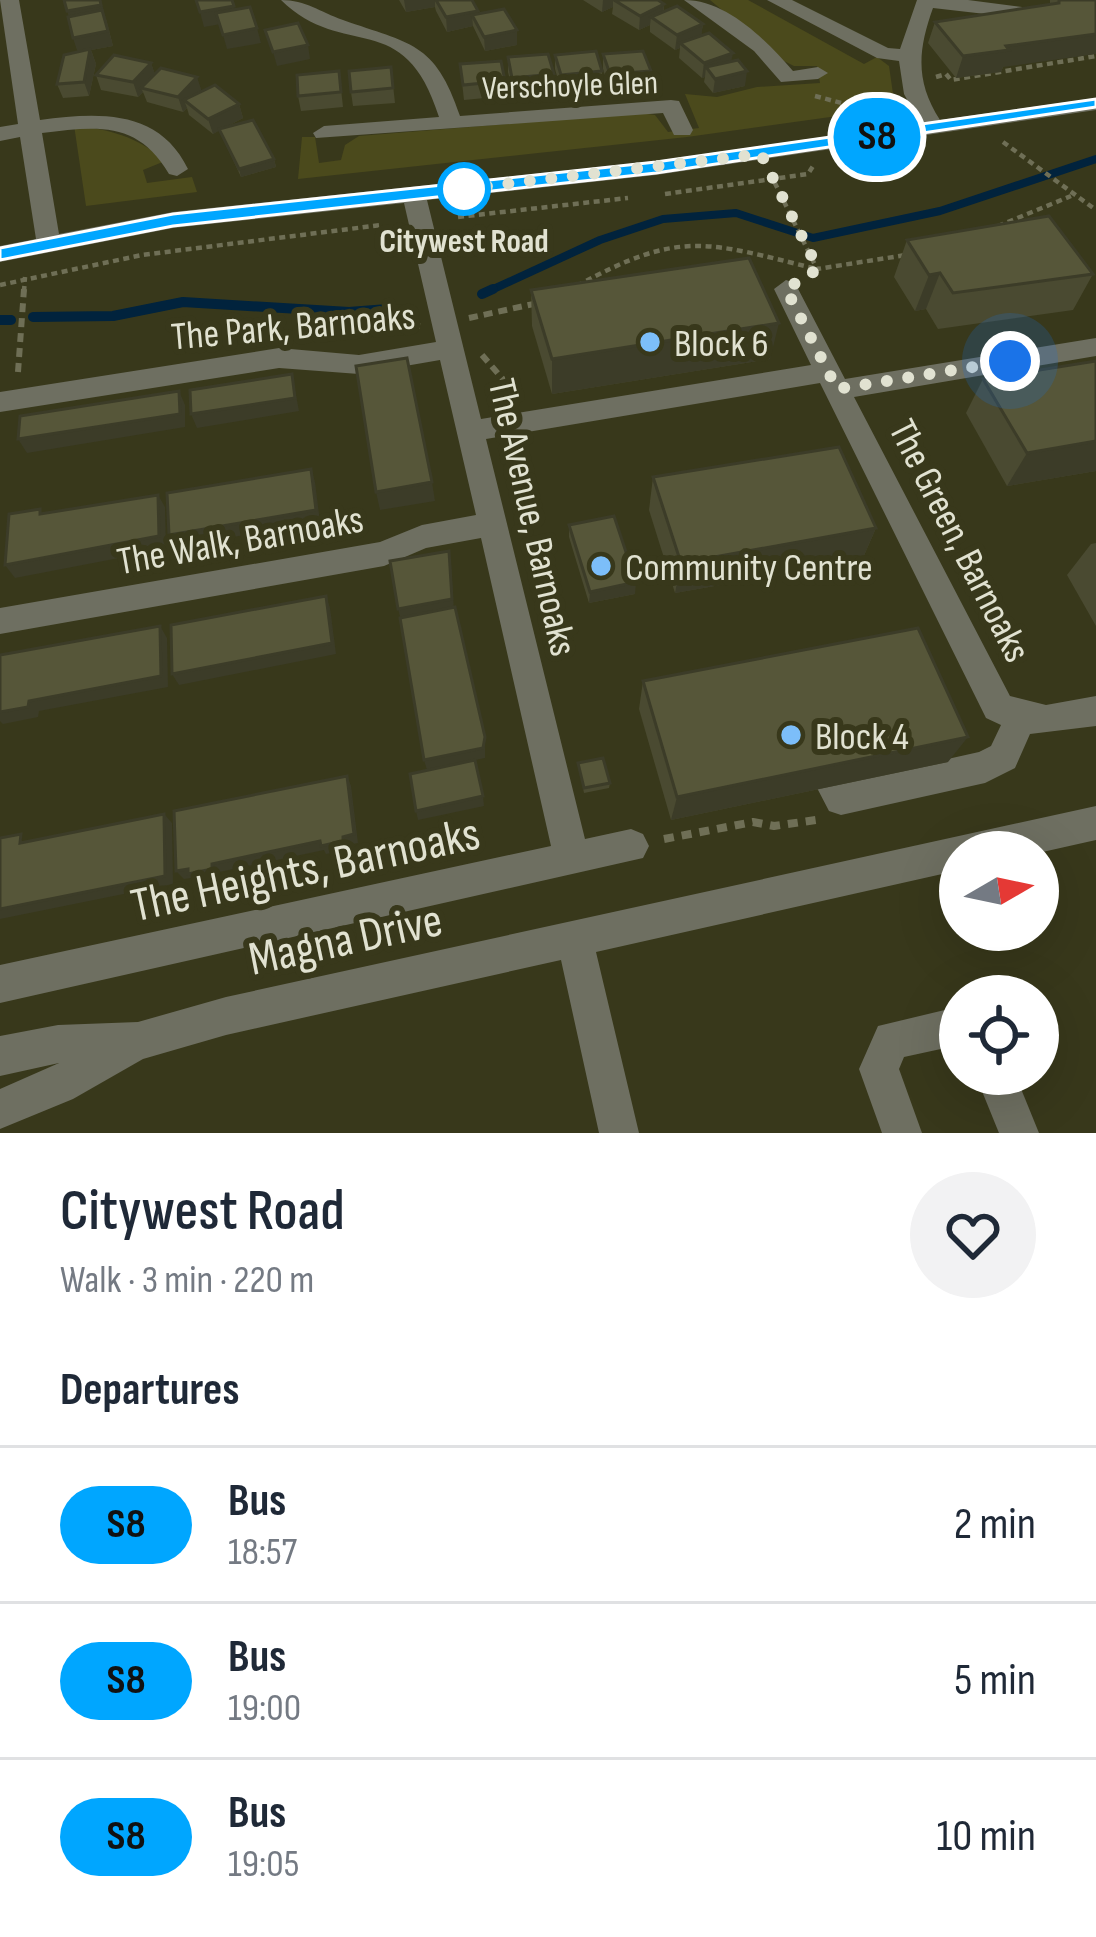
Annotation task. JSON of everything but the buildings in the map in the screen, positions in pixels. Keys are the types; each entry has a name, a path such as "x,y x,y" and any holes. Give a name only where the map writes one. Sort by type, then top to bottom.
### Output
{"street":[{"path":"9,0 39,246"},
{"name":"Verschoyle Glen","path":"291,0 304,11 387,37 422,57 442,83 451,122"},
{"path":"694,0 761,47 788,78 818,73"},
{"path":"777,0 884,54 908,56"},
{"path":"934,128 906,80 908,56 926,1 1038,14"},
{"path":"0,254 173,220 761,154 1096,104"},
{"name":"Verschoyle Glen","path":"324,134 671,106 682,130"},
{"path":"0,134 88,121 137,130 163,142 177,169"},
{"name":"The Avenue, Barnoaks","path":"414,194 460,338 491,524 572,860"},
{"name":"The Green, Barnoaks","path":"786,289 998,707 1019,720 1039,723 1096,711"},
{"name":"The Park, Barnoaks","path":"4,404 279,358 303,356 368,364 460,338"},
{"name":"The Green, Barnoaks","path":"472,431 1096,347"},
{"name":"The Walk, Barnoaks","path":"0,621 384,554 422,537 491,524"},
{"name":"The Green, Barnoaks","path":"833,786 841,799 985,767 1004,757 1019,720"},
{"name":"Magna Drive","path":"1059,831 1096,823"},
{"name":"The Heights, Barnoaks","path":"0,984 631,846"},
{"name":"Magna Drive","path":"0,1055 58,1044 138,1040 226,1016 939,858"},
{"path":"575,940 619,1133"},
{"path":"902,1133 879,1069 892,1040 939,1030"},
{"name":"Magna Drive","path":"0,1109 59,1085 138,1040"},
{"path":"1004,1095 1019,1133"}],"path":[{"path":"928,79 946,74 951,80 1004,72 1001,68 1096,56"},
{"path":"999,140 1096,210"},
{"path":"761,154 818,269"},
{"path":"995,227 1071,196"},
{"path":"0,285 142,255 381,225"},
{"path":"566,292 640,252 679,244 716,245 818,269 917,253"},
{"path":"4,404 24,279 39,246"},
{"path":"786,289 818,269"},
{"path":"460,338 467,319 547,302"},
{"path":"401,323 460,338 519,396 527,422"},
{"path":"631,846 753,822 799,824"}],"shaded area":[{"path":"710,0 748,0 864,64 877,57 889,66 895,108 687,137 298,179 302,137 315,137 319,163 341,160 345,145 359,136 640,113 655,115 668,132 699,128 685,94 717,97 757,87 820,83 817,66 794,66 782,60"},
{"path":"74,125 122,136 155,152 165,161 143,170 147,183 192,177 197,192 86,206"}],"waterway":[{"path":"487,292 600,240 663,219 736,213 813,238 940,211 1096,159"},
{"path":"482,294 493,289"},
{"path":"33,317 113,316 183,302 349,312 388,309"},
{"path":"0,320 11,320"}],"bus line":[{"name":"S8","path":"0,254 173,220 656,168 1096,104"}],"place":[{"name":"Citywest Road","path":"464,189"},
{"name":"Block 6","path":"650,342"},
{"name":"Community Centre","path":"601,566"},
{"name":"Block 4","path":"791,735"}],"route":[{"path":"464,189 454,190 761,154 818,269 786,289 837,389 1010,361"}]}
